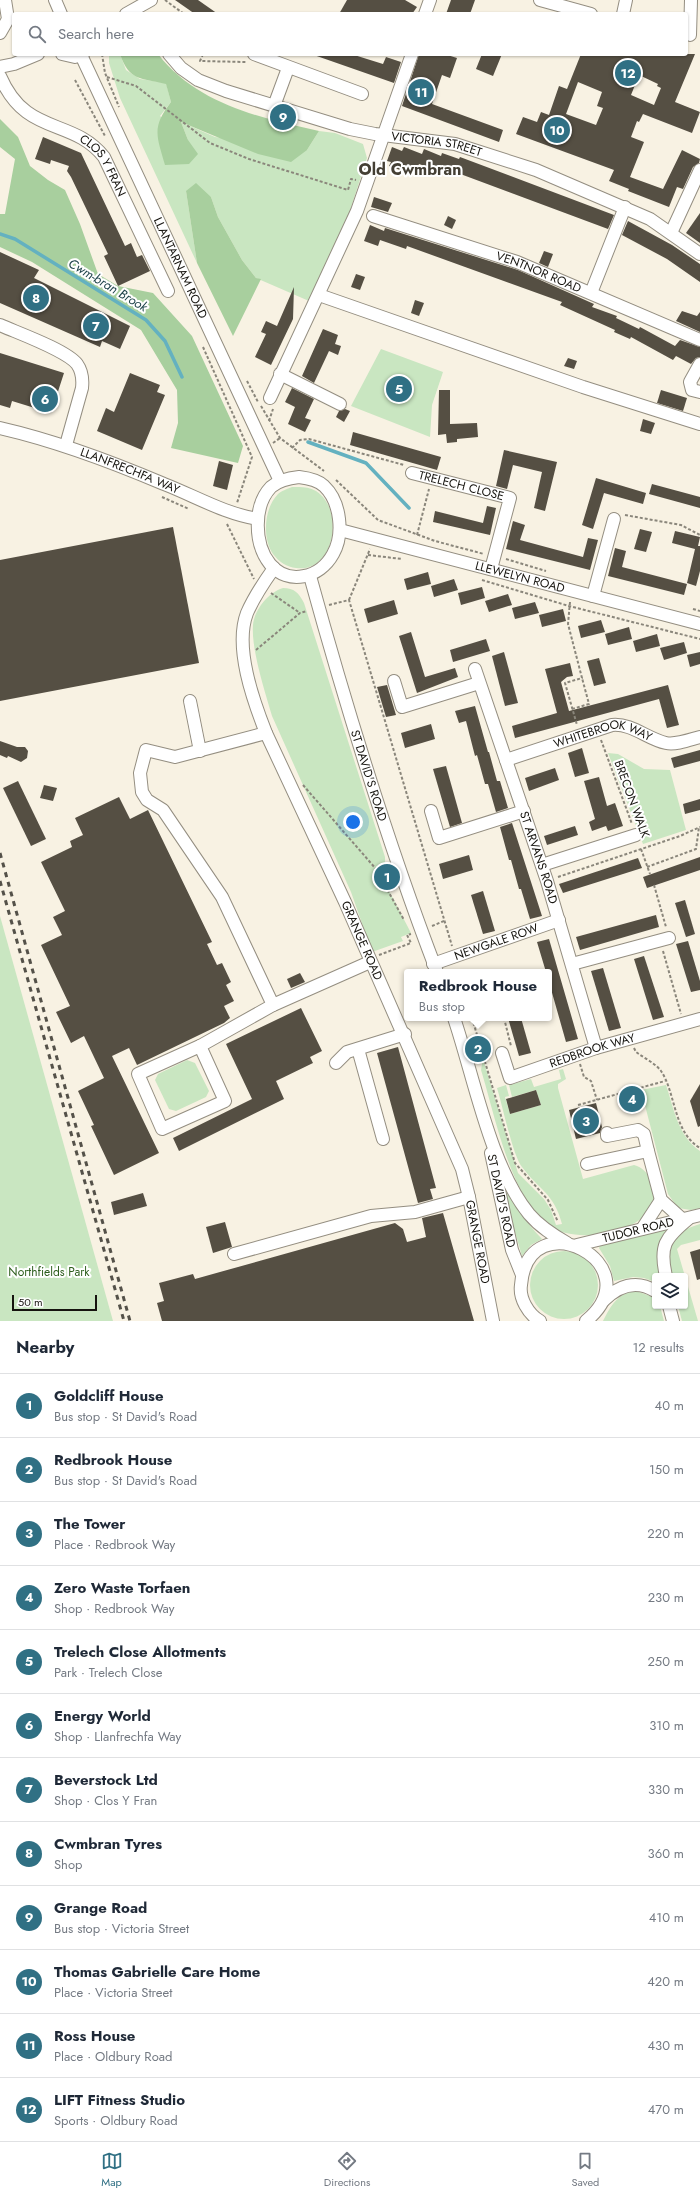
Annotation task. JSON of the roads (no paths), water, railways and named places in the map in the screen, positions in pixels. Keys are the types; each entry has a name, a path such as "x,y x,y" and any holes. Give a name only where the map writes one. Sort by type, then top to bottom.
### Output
{"street":[{"path":"0,33 8,19 5,0"},
{"path":"55,0 60,12"},
{"path":"134,12 151,0"},
{"path":"426,12 430,0"},
{"path":"540,0 562,4 584,12"},
{"path":"623,12 626,0"},
{"path":"691,0 692,36"},
{"path":"0,67 14,64 33,56"},
{"name":"LLANTARNAM ROAD","path":"82,56 280,481"},
{"name":"VICTORIA STREET","path":"170,56 181,68 198,80 274,106 350,129 384,136 442,142 473,149 536,170 625,207 671,233 700,254"},
{"path":"270,398 357,211 411,56"},
{"path":"251,58 288,68 362,94"},
{"path":"274,106 288,68"},
{"name":"CLOS Y FRAN","path":"0,76 9,96 24,111 35,119 89,142 104,157 168,291"},
{"path":"671,233 699,177"},
{"path":"591,293 625,207"},
{"name":"VENTNOR ROAD","path":"373,216 517,262 700,340"},
{"path":"319,295 583,387 700,424"},
{"path":"0,325 62,353 73,360 80,369 82,388 66,445"},
{"path":"700,364 690,382 692,390 700,392"},
{"path":"280,374 340,404"},
{"name":"LLANFRECHFA WAY","path":"0,428 66,445 117,464 233,514 258,519"},
{"name":"TRELECH CLOSE","path":"412,473 510,498 491,569"},
{"path":"299,477 311,479 324,486 332,497 337,510 340,530 334,553 320,571 310,576 295,576 274,568 264,553 260,540 258,519 260,508 271,487 280,481 299,477"},
{"path":"592,596 614,519"},
{"name":"LLEWELYN ROAD","path":"340,530 592,596 698,616"},
{"name":"GRANGE ROAD","path":"274,568 262,586 247,614 244,624 245,659 257,708 266,733 405,1034 462,1169 470,1197 493,1321"},
{"name":"ST DAVID'S ROAD","path":"310,576 318,608 416,932 435,968"},
{"name":"ST ARVANS ROAD","path":"475,669 547,880 596,1048"},
{"path":"394,681 402,707 480,683"},
{"path":"190,701 200,751"},
{"name":"WHITEBROOK WAY","path":"506,760 612,725 622,724 660,742 671,744 700,737"},
{"path":"266,733 172,757 146,750 140,773 140,788 147,800 163,810 222,896 273,1005"},
{"path":"431,811 439,838 524,811"},
{"path":"542,865 636,835"},
{"name":"NEWGALE ROW","path":"435,968 455,956 559,920"},
{"path":"572,964 669,938"},
{"path":"200,1046 225,1101 162,1129 138,1074 200,1046 273,1005 370,960"},
{"name":"ST DAVID'S ROAD","path":"455,1021 486,1126 507,1179 520,1202 544,1229 590,1253 600,1264 606,1283 602,1303 591,1319"},
{"name":"REDBROOK WAY","path":"502,1053 510,1078 631,1037 684,1022 699,1022"},
{"path":"336,1063 344,1054 405,1034"},
{"path":"358,1049 382,1139"},
{"name":"ST DAVID'S ROAD","path":"486,1126 506,1228 512,1250 522,1275"},
{"path":"607,1133 607,1136 638,1130 644,1134 662,1200 690,1218 666,1241 662,1257 665,1273"},
{"path":"587,1164 648,1150"},
{"path":"234,1254 371,1216 415,1212 470,1197"},
{"path":"642,1229 662,1200"},
{"name":"TUDOR ROAD","path":"572,1244 690,1218"},
{"name":"ST DAVID'S ROAD","path":"540,1321 528,1316 520,1288 522,1275 527,1263 535,1253 550,1245 572,1244"},
{"path":"602,1303 613,1291 627,1286 640,1284 652,1290"},
{"path":"670,1309 672,1321"}],"waterway":[{"name":"Cwm-bran Brook","path":"0,234 15,239 146,320 165,341 182,377"},
{"name":"Cwm-bran Brook","path":"308,442 366,463 409,508"}],"railway":[{"path":"0,853 130,1321"},
{"path":"0,881 124,1321"}],"place":[{"name":"LIFT Fitness Studio","path":"628,73"},
{"name":"Ross House","path":"421,92"},
{"name":"Grange Road","path":"283,117"},
{"name":"Thomas Gabrielle Care Home","path":"557,130"},
{"name":"Cwmbran Tyres","path":"36,298"},
{"name":"Beverstock Ltd","path":"96,326"},
{"name":"Trelech Close Allotments","path":"399,389"},
{"name":"Energy World","path":"45,399"},
{"name":"Goldcliff House","path":"387,877"},
{"name":"Redbrook House","path":"478,1049"},
{"name":"Zero Waste Torfaen","path":"632,1099"},
{"name":"The Tower","path":"586,1121"}],"district":[{"name":"Old Cwmbran","path":"410,169"}],"park label":[{"name":"Northfields Park","path":"49,1272"}]}
